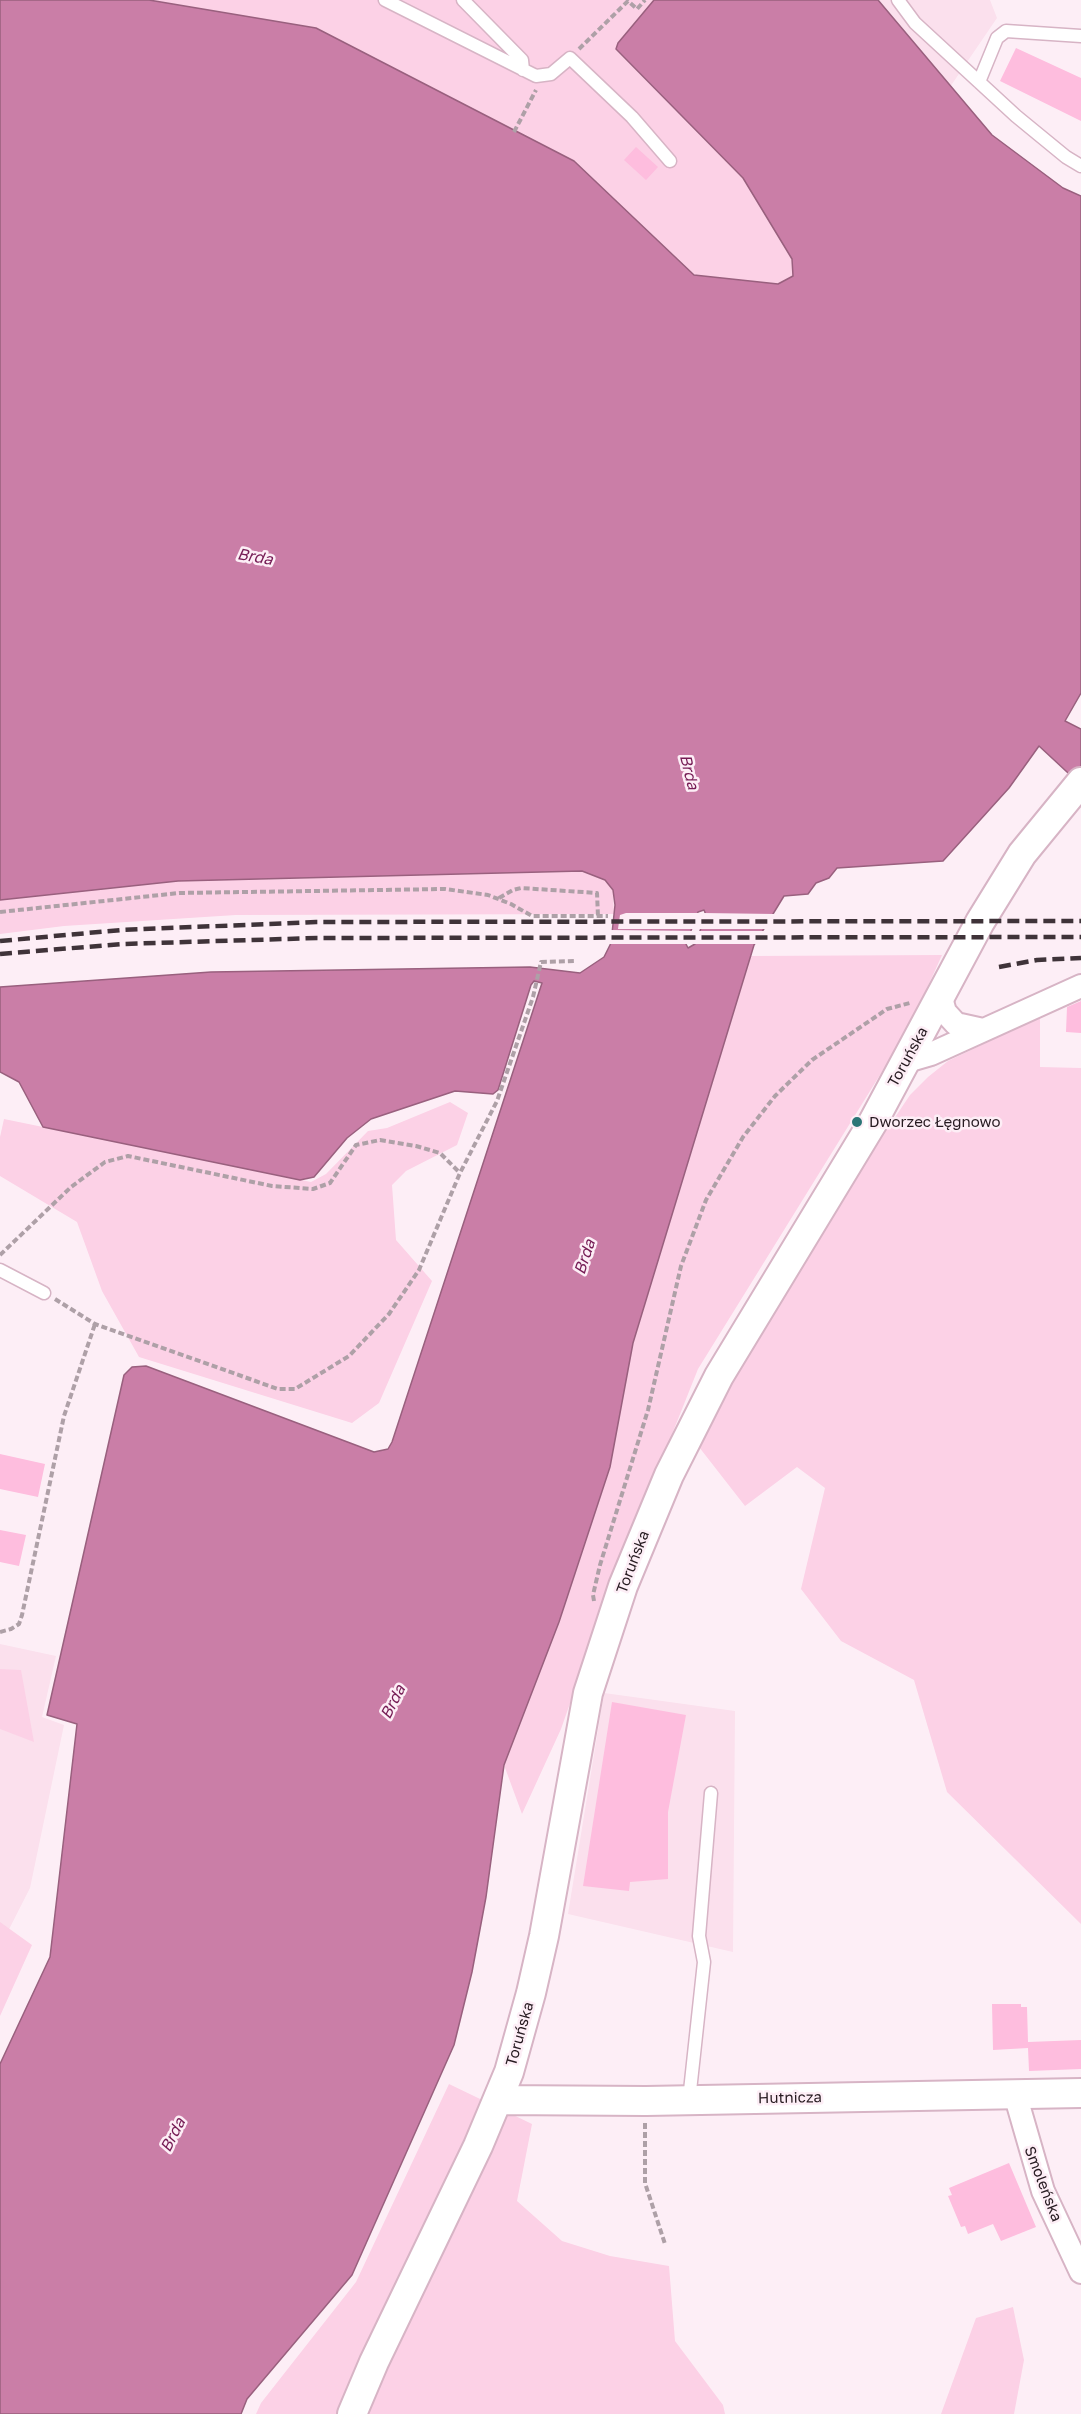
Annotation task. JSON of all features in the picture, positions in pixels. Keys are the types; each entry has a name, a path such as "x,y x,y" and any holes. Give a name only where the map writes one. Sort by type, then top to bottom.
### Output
{"street":[{"name":"Toruńska","path":"352,2414 498,2100 518,2044 534,1982 588,1693 602,1646 632,1564 669,1475 714,1385 907,1061 976,930 1022,854 1080,783"},
{"path":"907,1061 931,1054 1081,986"},
{"path":"940,998 945,1012 956,1024 983,1030"},
{"name":"Hutnicza","path":"498,2100 646,2101 1081,2093"},
{"name":"Smoleńska","path":"1015,2094 1043,2192 1081,2272"}],"lane":[{"path":"385,0 536,76 559,69 570,58 632,117 670,161"},
{"path":"463,0 522,60 523,70"},
{"path":"898,0 915,23 1024,123 1066,157 1081,166"},
{"path":"979,82 997,38 1006,31 1081,36"},
{"path":"0,1270 44,1293"},
{"path":"689,2100 704,1962 699,1936 711,1793"}],"path":[{"path":"570,58 628,1 637,9 645,0"},
{"path":"514,132 536,90"},
{"path":"499,898 521,888 597,893 598,917"},
{"path":"0,912 179,893 445,889 472,891 499,898 532,916 608,916"},
{"path":"44,1293 95,1324 278,1389 295,1389 349,1356 389,1314 419,1270 460,1173 497,1101 533,997 541,962 575,961"},
{"path":"594,1605 592,1595 597,1575 648,1410 681,1266 693,1229 720,1173 743,1137 775,1096 812,1060 841,1038 887,1009 940,998"},
{"path":"0,1255 71,1187 105,1162 128,1156 272,1185 313,1189 330,1183 356,1145 380,1140 440,1154 460,1173"},
{"path":"0,1632 19,1624 22,1616 64,1416 95,1324"},
{"path":"646,2101 645,2183 665,2244"}],"shaded area":[{"path":"149,0 654,0 618,43 616,50 743,178 792,259 793,276 778,284 694,275 574,161 316,28"},
{"path":"878,0 990,0 997,18 950,87"},
{"path":"582,871 605,880 613,890 614,914 236,915 64,926 0,934 0,900 178,881"},
{"path":"942,955 909,1028 698,1369 609,1592 561,1729 522,1814 504,1765 559,1622 610,1467 633,1343 750,956"},
{"path":"1040,1017 1040,1067 1081,1068 1081,1924 947,1792 914,1680 841,1641 801,1589 825,1488 797,1467 745,1506 699,1447 720,1403 822,1226 910,1095 948,1061"},
{"path":"450,1102 468,1113 457,1145 406,1171 392,1185 396,1240 432,1281 379,1403 352,1423 139,1357 102,1291 77,1222 0,1176 0,1137 4,1119 311,1182 326,1174 368,1131 387,1128"},
{"path":"0,1644 56,1656 42,1717 64,1725 30,1888 0,1947"},
{"path":"0,1669 21,1670 34,1742 0,1729"},
{"path":"604,1693 735,1711 733,1952 568,1914"},
{"path":"0,1922 32,1945 0,2016"},
{"path":"449,2084 532,2124 517,2201 562,2241 610,2256 669,2266 675,2341 723,2405 725,2414 256,2414 261,2403 356,2282"},
{"path":"1013,2307 1024,2360 1014,2414 941,2414 976,2318"}],"water":[{"name":"Brda","path":"0,0 149,0 316,28 574,161 694,275 778,284 793,276 792,259 743,178 616,49 618,43 654,0 878,0 992,135 1063,188 1081,196 1081,693 1065,721 1081,729 1081,785 1039,746 1009,788 943,861 837,868 829,878 816,883 808,894 784,896 754,945 633,1343 610,1467 559,1622 504,1765 486,1897 472,1972 454,2045 352,2275 247,2399 241,2414 0,2414 0,2064 50,1957 77,1724 47,1715 124,1375 132,1367 146,1366 374,1452 388,1449 542,983 534,981 531,985 498,1090 493,1094 455,1091 371,1119 347,1138 314,1177 300,1180 43,1127 19,1082 0,1072 0,987 211,972 530,967 580,973 604,957 611,943 615,905 613,890 605,880 582,871 178,881 0,900","holes":["704,910 706,915 695,944 688,948 686,944 698,912"]}],"pier":[{"path":"626,913 701,913 695,929 618,929 620,915"},
{"path":"703,913 775,914 766,929 698,929"},
{"path":"611,930 694,931 689,944 609,944"},
{"path":"697,931 765,931 758,944 692,944"}],"building":[{"path":"1016,48 1081,78 1081,121 1000,81"},
{"path":"636,147 658,167 646,180 624,160"},
{"path":"1081,1001 1081,1033 1066,1032 1067,1007"},
{"path":"0,1454 45,1464 38,1497 0,1489"},
{"path":"0,1530 26,1535 19,1566 0,1562"},
{"path":"612,1702 686,1715 668,1812 668,1879 630,1882 629,1891 583,1886"},
{"path":"992,2004 1021,2004 1021,2007 1027,2007 1028,2042 1081,2040 1081,2069 1029,2071 1028,2048 993,2050"},
{"path":"1009,2163 1036,2227 1001,2241 993,2224 968,2234 965,2226 961,2227 948,2196 952,2195 949,2188"}],"railway":[{"path":"0,941 121,930 316,922 1081,921"},
{"path":"0,954 122,944 317,938 1081,937"},
{"path":"999,967 1037,960 1081,958"}],"place":[{"name":"Dworzec Łęgnowo","path":"857,1122"}]}
